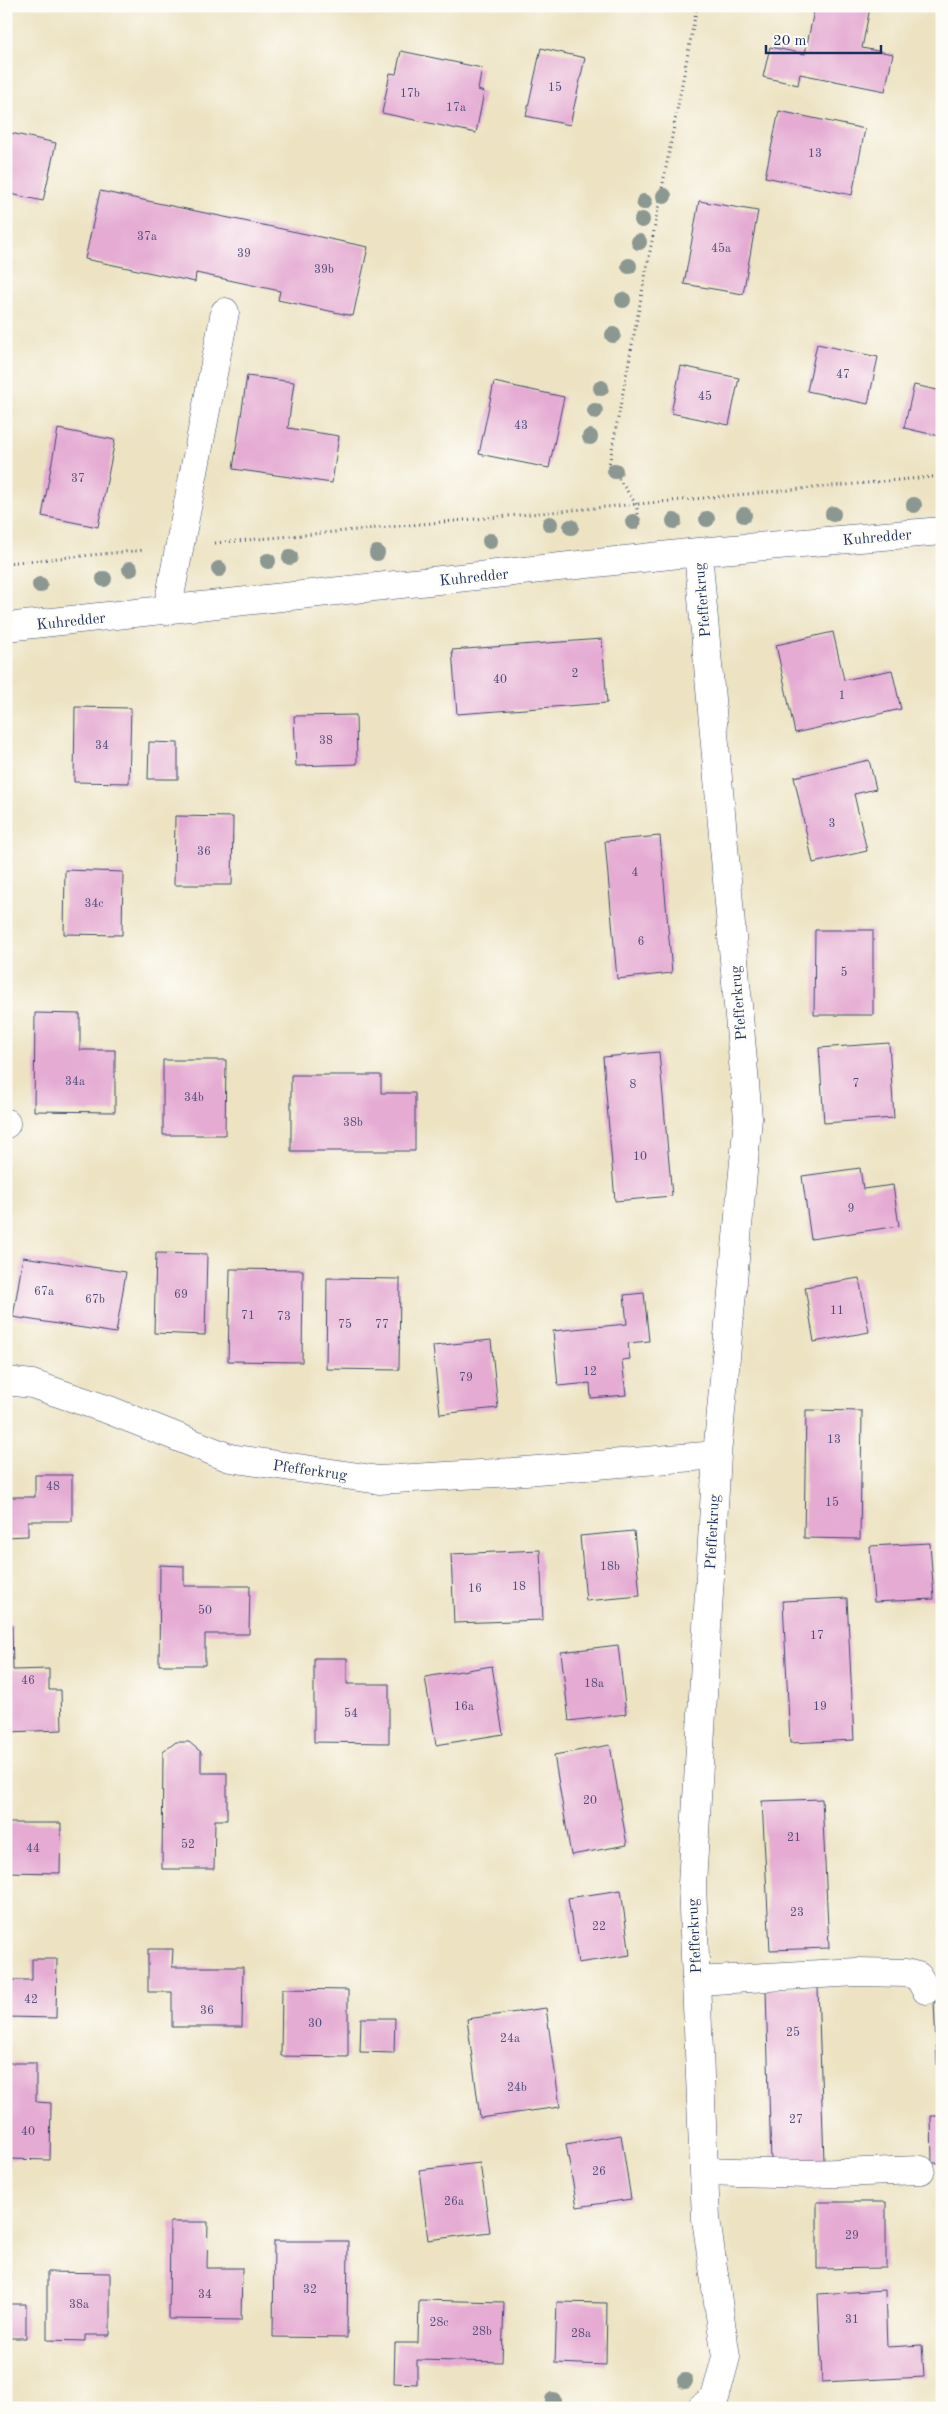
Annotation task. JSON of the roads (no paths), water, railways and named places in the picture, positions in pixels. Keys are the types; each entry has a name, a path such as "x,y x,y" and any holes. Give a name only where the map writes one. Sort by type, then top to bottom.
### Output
{"street":[{"path":"167,610 225,312"},
{"name":"Kuhredder","path":"6,627 698,552 942,531"},
{"name":"Pfefferkrug","path":"698,552 748,1118 717,1455 692,1885 706,2218 726,2357 715,2398 701,2408"},
{"name":"Pfefferkrug","path":"6,1381 32,1384 109,1410 230,1458 379,1480 513,1472 717,1455"},
{"path":"696,1981 857,1972 906,1973 918,1976 926,1990"},
{"path":"704,2171 808,2174 921,2170"}]}
